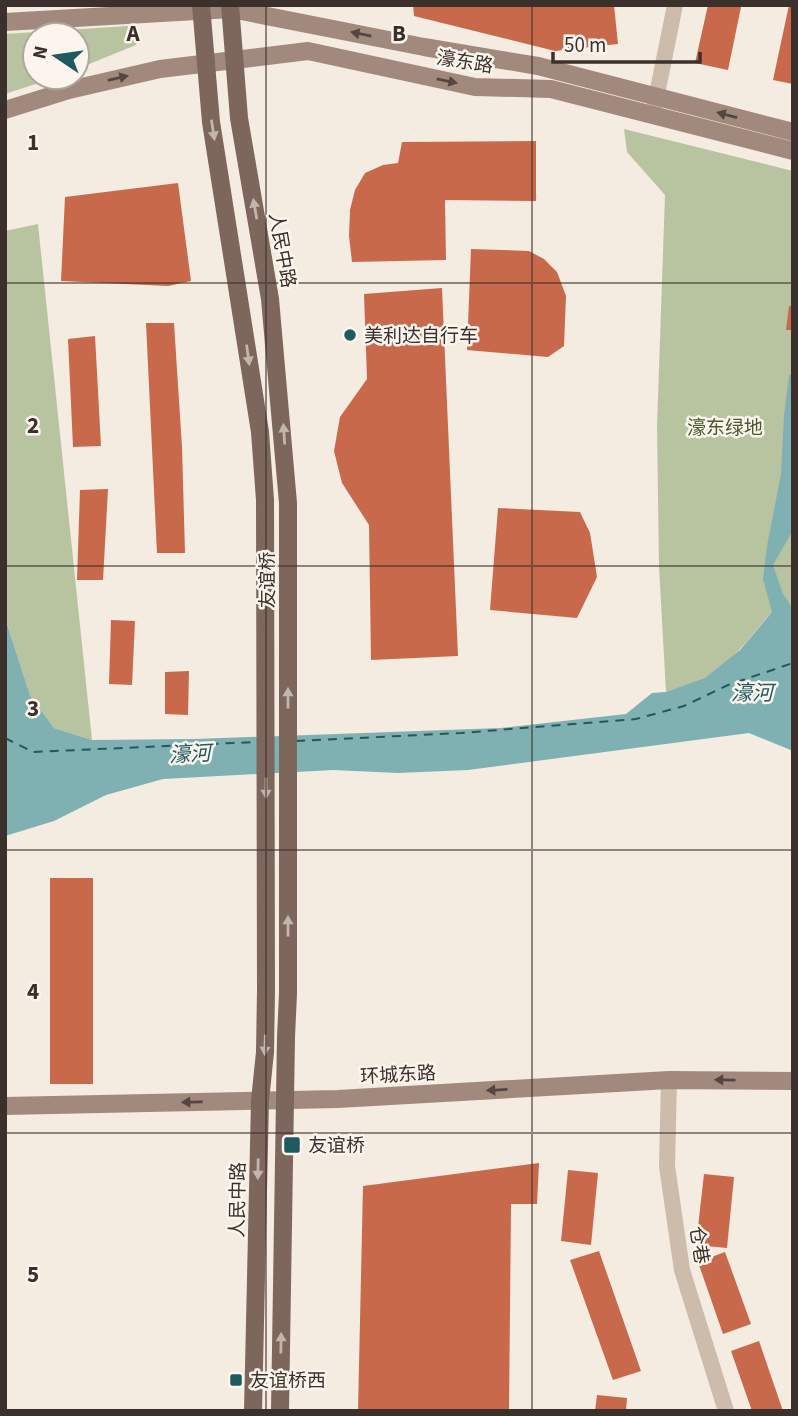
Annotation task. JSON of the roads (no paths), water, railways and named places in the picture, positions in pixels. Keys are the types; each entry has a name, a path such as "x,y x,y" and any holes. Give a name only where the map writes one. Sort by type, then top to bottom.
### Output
{"main road":[{"name":"濠东路","path":"5,22 230,7 538,66 793,132"},
{"name":"人民中路","path":"230,7 239,118 270,299 288,503"},
{"path":"201,8 204,62"},
{"name":"濠东路","path":"5,110 69,90 160,69 308,51 475,87 551,89 793,151"},
{"name":"友谊桥","path":"204,62 260,432 265,499 266,990"},
{"name":"友谊桥","path":"285,1101 288,994 288,503"},
{"name":"人民中路","path":"253,1411 260,1101 265,1052 266,990"},
{"name":"环城东路","path":"5,1106 285,1101 669,1080 793,1081"},
{"path":"280,1411 285,1101"}],"street":[{"path":"667,118 657,114 654,109 674,5"},
{"name":"仓巷","path":"669,1080 667,1166 681,1270 726,1411"}],"water":[{"name":"濠河","path":"793,374 793,530 773,565 783,594 793,609 793,751 749,733 468,770 398,773 333,770 163,779 106,795 54,821 5,836 5,618 30,695 54,728 92,740 501,728 626,714 652,693 666,692 705,678 740,650 772,612 763,579 781,474 789,375"}],"place":[{"name":"美利达自行车","path":"350,335"},
{"name":"友谊桥","path":"292,1145"},
{"name":"友谊桥西","path":"236,1380"}],"park label":[{"name":"濠东绿地","path":"725,427"}]}
